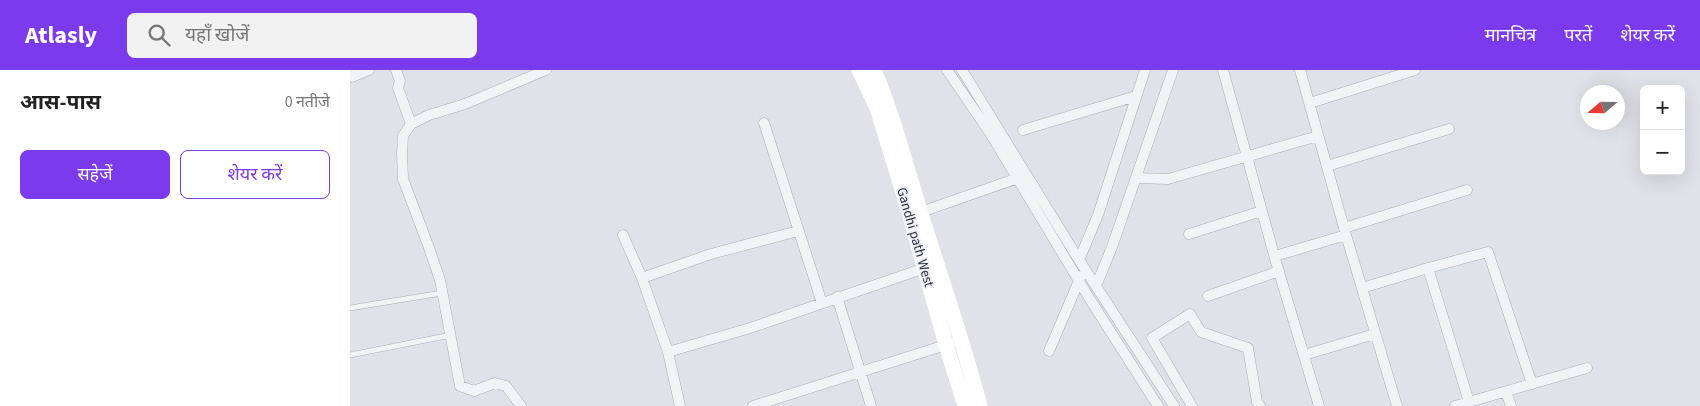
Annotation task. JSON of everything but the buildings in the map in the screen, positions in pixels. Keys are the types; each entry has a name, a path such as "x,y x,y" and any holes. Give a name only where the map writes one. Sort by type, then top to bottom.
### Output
{"street":[{"path":"350,70 352,77 369,70"},
{"path":"396,70 400,80 398,88 410,124"},
{"path":"521,406 506,386 495,383 474,390 460,386 443,292 428,245 403,179 403,136 410,124 429,115 465,104 546,70"},
{"name":"Gandhi path West","path":"859,70 877,108 931,266 946,345 966,406"},
{"path":"874,70 888,104 921,212 931,266 962,340 980,406"},
{"path":"947,70 990,133 1016,179 1158,406"},
{"path":"962,70 1082,264 1172,403 1184,391"},
{"path":"1049,351 1079,281 1082,264 1144,70"},
{"path":"1096,286 1136,178 1172,70"},
{"path":"1223,70 1319,406"},
{"path":"1300,70 1345,232 1397,406"},
{"path":"1310,103 1415,70"},
{"path":"1023,130 1136,96"},
{"path":"764,123 822,303"},
{"path":"1327,166 1449,129"},
{"path":"1136,178 1168,179 1318,136"},
{"path":"921,212 1027,175"},
{"path":"1275,256 1467,190"},
{"path":"1189,234 1262,211"},
{"path":"642,278 711,254 798,231"},
{"path":"623,235 642,278 668,352 680,406"},
{"path":"1362,288 1488,252 1532,384"},
{"path":"668,352 750,328 931,266"},
{"path":"1428,268 1469,402"},
{"path":"1208,296 1279,271"},
{"path":"837,297 871,406"},
{"path":"1192,406 1152,338 1190,314 1201,332 1248,348 1257,402 1260,406"},
{"path":"1304,355 1375,334"},
{"path":"752,406 780,402 860,373 962,340"},
{"path":"1124,352 1134,344"},
{"path":"1455,406 1587,368"},
{"path":"1506,392 1511,406"}],"lane":[{"path":"350,308 443,292"},
{"path":"350,355 452,335"}]}
